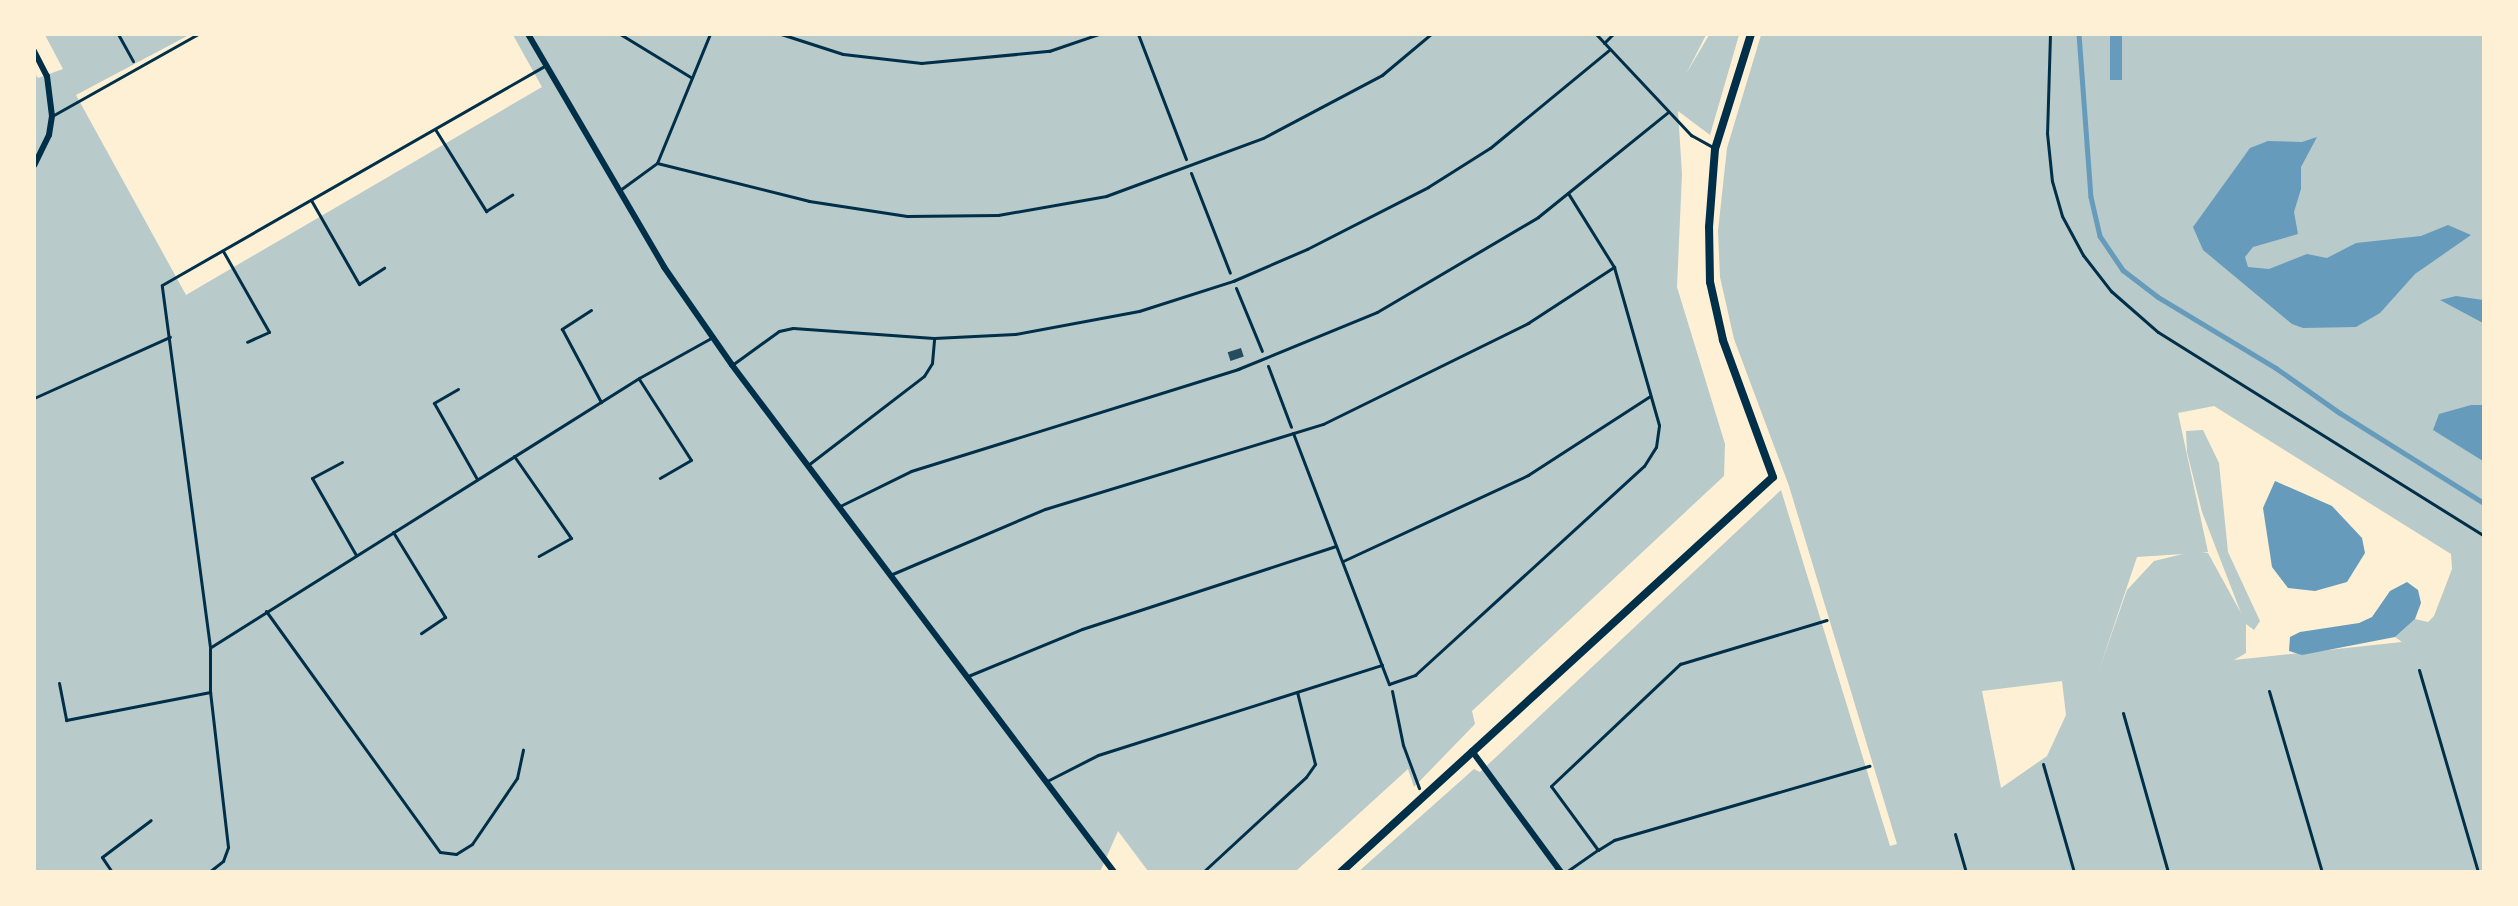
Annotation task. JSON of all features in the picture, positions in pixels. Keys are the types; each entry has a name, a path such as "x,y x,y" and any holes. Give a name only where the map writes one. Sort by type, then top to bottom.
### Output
{"street":[{"path":"528,34 664,267 732,365 1114,872"},
{"path":"1341,872 1773,477 1723,340 1710,282 1709,227 1715,149 1752,34"},
{"path":"34,51 47,76 52,116 49,135 34,166"},
{"path":"1472,751 1561,872"}],"lane":[{"path":"52,116 198,34"},
{"path":"620,34 692,78"},
{"path":"620,190 657,163 710,34"},
{"path":"781,34 843,54 921,63 991,59 1049,51 1099,34"},
{"path":"657,163 809,201 907,216 998,215 1095,198 1189,168 1323,108 1382,75 1431,34"},
{"path":"1596,34 1691,135 1715,149"},
{"path":"1604,43 1613,34"},
{"path":"732,365 779,331 793,328 934,338 1015,334 1079,324 1139,311 1233,281 1307,249 1428,187 1490,148 1609,50"},
{"path":"209,872 223,861 228,847 210,692 210,647 162,285 546,65"},
{"path":"840,506 912,471 1238,369 1264,356 1377,312 1538,217 1668,112"},
{"path":"435,129 486,211 512,195"},
{"path":"1293,433 1389,684 1415,675 1644,466 1656,447 1659,424 1614,267 1568,193"},
{"path":"311,200 359,284 384,268"},
{"path":"223,251 269,332 247,342"},
{"path":"890,575 1045,509 1323,424 1528,324 1614,267"},
{"path":"591,310 562,329 601,402"},
{"path":"210,647 639,378 714,336"},
{"path":"34,398 170,337"},
{"path":"808,465 924,376 932,363 934,338"},
{"path":"639,378 691,460 660,478"},
{"path":"458,389 434,403 477,480"},
{"path":"1342,561 1528,475 1650,396"},
{"path":"514,456 571,538 539,556"},
{"path":"342,462 312,478 356,555"},
{"path":"393,532 445,617 421,633"},
{"path":"966,676 1082,628 1336,546"},
{"path":"266,611 440,852 456,854 472,844 517,778 523,750"},
{"path":"1598,850 1551,786 1680,664 1827,620"},
{"path":"1047,782 1098,755 1382,665"},
{"path":"2419,670 2478,872"},
{"path":"59,683 66,720 210,692"},
{"path":"2269,691 2322,872"},
{"path":"1203,872 1306,777 1315,764 1298,692"},
{"path":"2123,713 2168,872"},
{"path":"2043,764 2074,872"},
{"path":"1566,872 1614,840 1869,766"},
{"path":"112,872 102,857 151,820"},
{"path":"1955,834 1966,872"}],"path":[{"path":"118,34 137,68"},
{"path":"1138,34 1293,433"},
{"path":"2050,34 2047,133 2052,180 2062,216 2083,255 2111,291 2158,332 2484,536"},
{"path":"1389,684 1403,745 1424,796"}],"shaded area":[{"path":"45,35 189,35 76,95 186,295 542,87 513,35 1706,35 1686,74 1709,35 1739,35 1710,135 1678,111 1682,174 1677,287 1725,444 1724,476 1472,711 1475,724 1414,787 1408,769 1296,871 1148,871 1118,831 1100,872 35,871 34,72 38,78 63,69"},
{"path":"1761,35 2483,35 2483,871 1358,872 1474,769 1480,772 1781,490 1890,846 1897,844 1789,486 1734,339 1720,277 1718,231 1727,148","holes":["2214,406 2451,554 2452,569 2434,616 2428,622 2415,619 2395,637 2402,642 2234,660 2246,653 2246,624 2254,630 2260,621 2228,552 2219,463 2203,430 2186,431 2187,452 2202,512 2241,613 2208,553 2202,553 2208,552 2178,413","2183,554 2154,561 2127,590 2098,673 2137,557","2062,681 2066,715 2047,756 2001,788 1982,691"]}],"water":[{"path":"2110,35 2122,35 2122,80 2110,80"},
{"path":"2317,137 2301,167 2301,189 2294,212 2298,234 2253,247 2245,257 2248,267 2269,269 2307,254 2327,258 2356,243 2421,236 2448,225 2471,235 2415,274 2380,313 2356,327 2303,328 2292,324 2203,250 2193,227 2250,148 2268,141 2302,142"},
{"path":"2456,296 2483,300 2483,323 2440,300"},
{"path":"2471,405 2483,405 2483,461 2433,430 2439,414"},
{"path":"2275,481 2332,506 2362,538 2365,553 2347,582 2315,591 2288,588 2272,567 2263,508"},
{"path":"2407,582 2418,590 2421,603 2415,619 2395,637 2302,655 2289,651 2290,637 2300,632 2359,623 2372,617 2390,591"}],"building":[{"path":"1241,348 1244,357 1230,361 1228,352"}],"waterway":[{"path":"2079,34 2091,197 2100,236 2123,270 2158,297 2276,368 2340,413 2484,503"}]}
